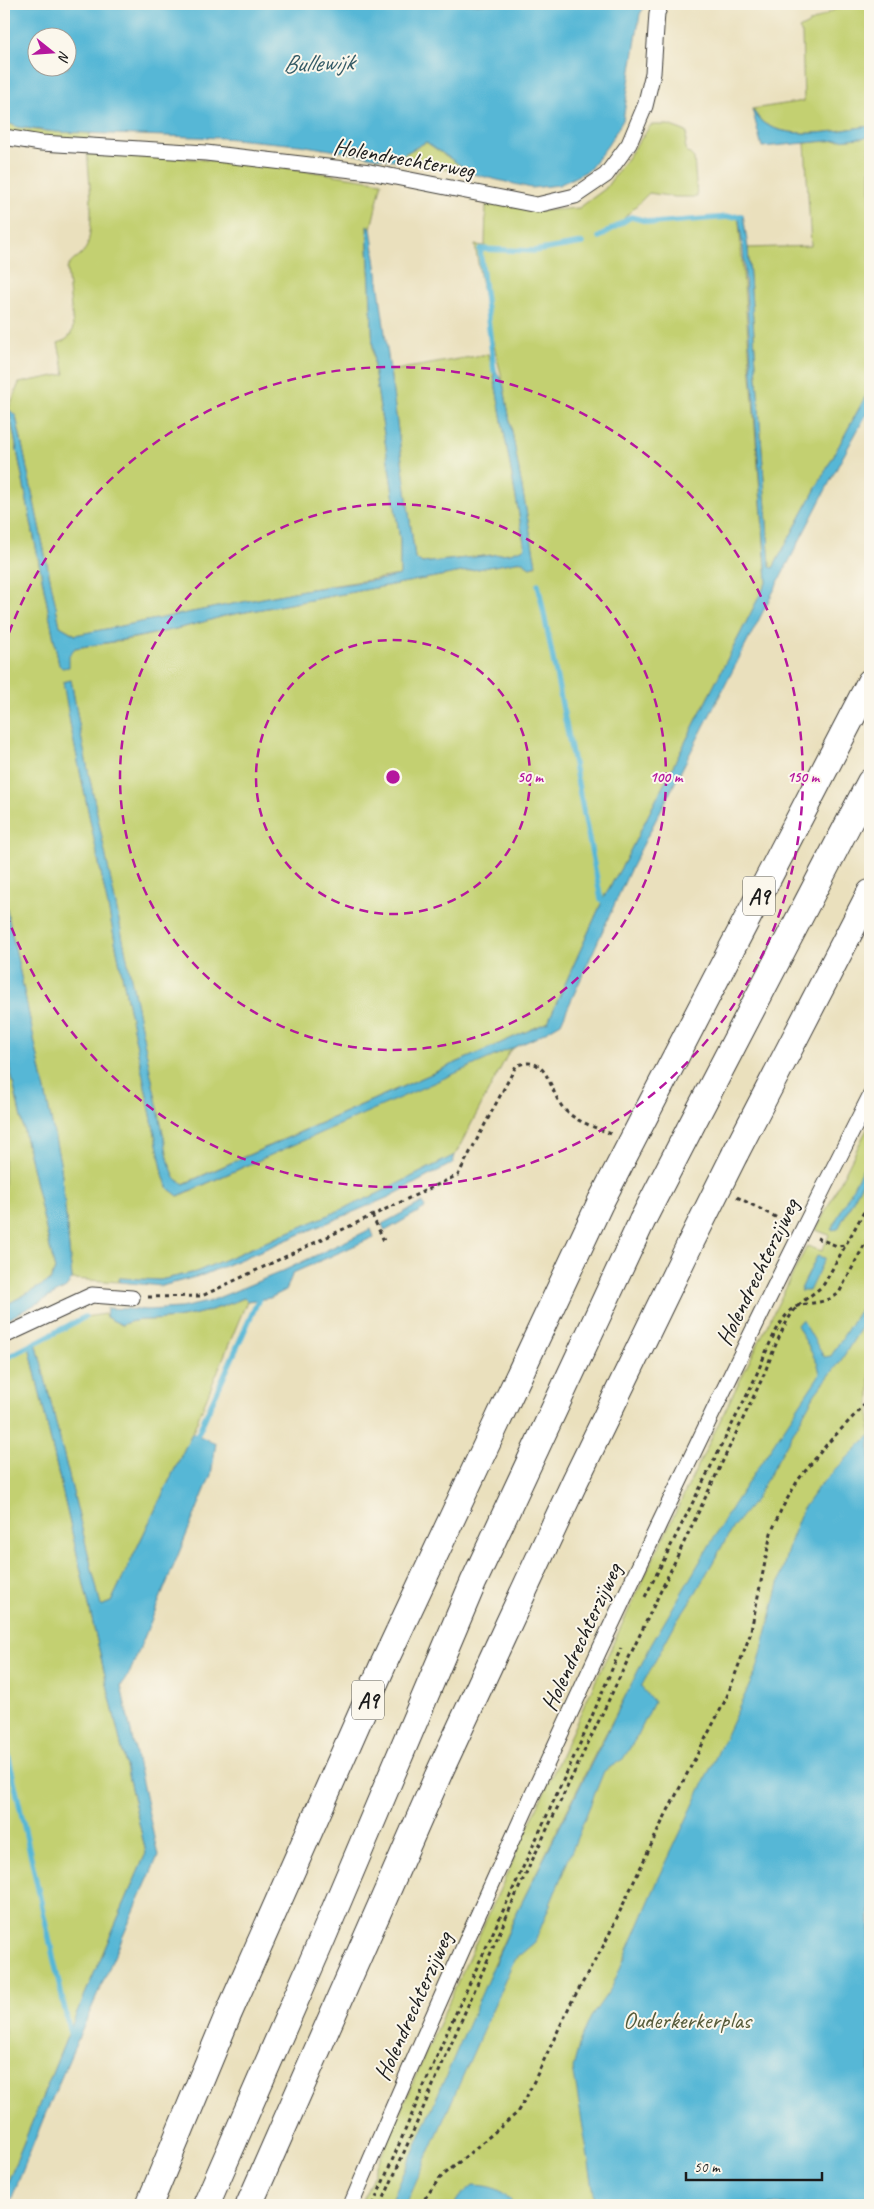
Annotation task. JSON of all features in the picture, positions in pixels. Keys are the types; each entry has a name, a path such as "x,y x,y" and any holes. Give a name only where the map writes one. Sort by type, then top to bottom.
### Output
{"highway":[{"name":"A9","path":"148,2205 228,2015 383,1665 601,1201 870,682"},
{"name":"A9","path":"206,2205 323,1937 473,1583 642,1220 870,782"},
{"path":"248,2205 268,2164 440,1770 575,1481 735,1154 870,893"},
{"path":"254,2205 268,2164"}],"street":[{"name":"Holendrechterweg","path":"4,137 41,143 206,153 370,172 537,206 575,196 606,175 629,144 645,106 653,73 657,13 661,4"},
{"name":"Holendrechterzijweg","path":"351,2205 517,1828 683,1471 870,1096"},
{"path":"4,1336 92,1295 132,1298"}],"path":[{"path":"132,1298 202,1296 458,1175 516,1066 524,1063 530,1061 541,1067 564,1110 573,1118 614,1136"},
{"path":"735,1197 802,1231 837,1246 844,1245"},
{"path":"644,1599 752,1385 777,1329 789,1311 817,1292 824,1284 842,1255 844,1245 851,1238 870,1201"},
{"path":"372,1215 385,1242"},
{"path":"381,2205 519,1888 749,1407 788,1319 798,1306 819,1304 831,1300 835,1296 870,1234"},
{"path":"420,2205 439,2179 516,2114 527,2096 571,2004 605,1943 662,1822 726,1699 750,1634 771,1533 781,1510 798,1480 827,1444 870,1399"},
{"path":"374,2205 449,2028 584,1735 623,1642"}],"green space":[{"path":"845,4 870,4 870,126 831,132 803,133 777,129 765,124 752,109 804,101 802,34 799,29"},
{"path":"4,121 35,130 90,132 89,146 4,137"},
{"path":"651,125 668,125 687,132 685,149 694,158 697,197 675,197 649,193 624,218 663,223 737,218 739,221 767,581 624,863 605,895 548,1022 183,1184 175,1178 169,1163 71,680 64,682 70,723 164,1178 169,1189 179,1196 520,1043 509,1052 455,1155 375,1195 196,1272 160,1280 119,1278 119,1282 72,1279 61,1167 4,896 4,408 9,408 19,383 65,374 58,343 68,338 73,327 67,269 87,246 91,225 87,151 261,164 382,182 371,228 367,226 374,368 400,540 400,575 304,590 76,635 60,626 16,416 9,410 59,665 75,648 150,635 224,616 521,561 530,567 536,566 503,382 487,317 475,245 485,246 486,205 501,204 541,211 579,208 605,189"},
{"path":"870,137 870,388 773,568 770,567 748,248 811,246 805,143"},
{"path":"426,142 473,174 393,160"},
{"path":"488,354 492,365 525,548 510,553 422,563 415,558 390,371"},
{"path":"4,1042 55,1270 50,1281 4,1306"},
{"name":"Ouderkerkerplas","path":"870,1123 870,2205 361,2205 414,2080 543,1795 691,1480 807,1246 822,1251 829,1235 816,1230","holes":["643,1662 493,1965 590,1764"]},
{"path":"244,1298 247,1301 192,1433 111,1602 101,1606 36,1342 85,1317 105,1314 106,1317 122,1325 137,1321 159,1320 195,1314 225,1306"},
{"path":"29,1346 146,1853 71,2027 4,2191 4,1359"}],"water":[{"name":"Bullewijk","path":"4,4 646,4 640,14 623,120 608,145 589,170 559,185 531,188 473,174 426,142 393,160 300,145 223,138 56,132 17,127 4,121"},
{"path":"752,109 763,123 777,129 790,132 817,133 870,126 870,137 762,147"},
{"path":"738,214 743,214 748,248 770,567 773,568 870,388 870,408 840,462 630,870 561,1023 535,1038 178,1196 169,1189 164,1178 63,682 71,680 169,1162 175,1178 184,1184 548,1022 605,895 624,863 767,581 743,248"},
{"path":"367,225 371,228 415,558 422,563 510,553 525,548 492,365 503,382 536,565 530,567 521,561 224,616 150,635 75,648 69,655 69,667 62,668 59,665 9,409 16,416 60,626 75,635 304,590 400,575 400,540 374,368"},
{"path":"4,896 61,1167 72,1279 66,1288 4,1321 4,1306 50,1281 55,1270 4,1042"},
{"path":"870,1154 870,1168 838,1229 831,1230"},
{"path":"455,1155 453,1163 389,1197 203,1275 162,1286 119,1282 119,1278 160,1280 196,1272 375,1195"},
{"path":"423,1202 425,1208 385,1231 382,1224"},
{"path":"371,1229 374,1237 293,1273 286,1290 270,1298 247,1301 244,1298 195,1314 159,1320 137,1321 122,1325 106,1317 107,1308 147,1310 181,1308 208,1302 281,1272"},
{"path":"817,1256 825,1258 809,1291 800,1291"},
{"path":"870,1293 870,1311 861,1328 840,1362 815,1394 755,1500 733,1527 696,1592 675,1624 641,1687 654,1702 638,1735 623,1759 604,1771 535,1942 514,1960 406,2205 390,2205 517,1912 651,1645 733,1505 820,1374 818,1365 797,1325 802,1319 824,1357 831,1356"},
{"path":"36,1342 101,1606 111,1602 192,1433 216,1443 211,1475 130,1672 121,1686 158,1856 44,2117 9,2205 4,2205 4,2191 71,2027 146,1853 29,1346"},
{"name":"Ouderkerkerplas","path":"870,1435 870,2205 596,2205 573,2068 580,2041 591,2017 612,1987 658,1880 757,1669 790,1541 802,1510 819,1486"},
{"path":"473,2185 486,2186 501,2191 514,2205 454,2205 459,2197"}],"waterway":[{"path":"599,237 631,217 654,223 741,216"},
{"path":"494,371 480,249 534,251 582,243"},
{"path":"538,584 601,899 607,906"},
{"path":"195,1440 261,1294"},
{"path":"4,1359 85,1317"},
{"path":"4,1736 71,2037"}]}
